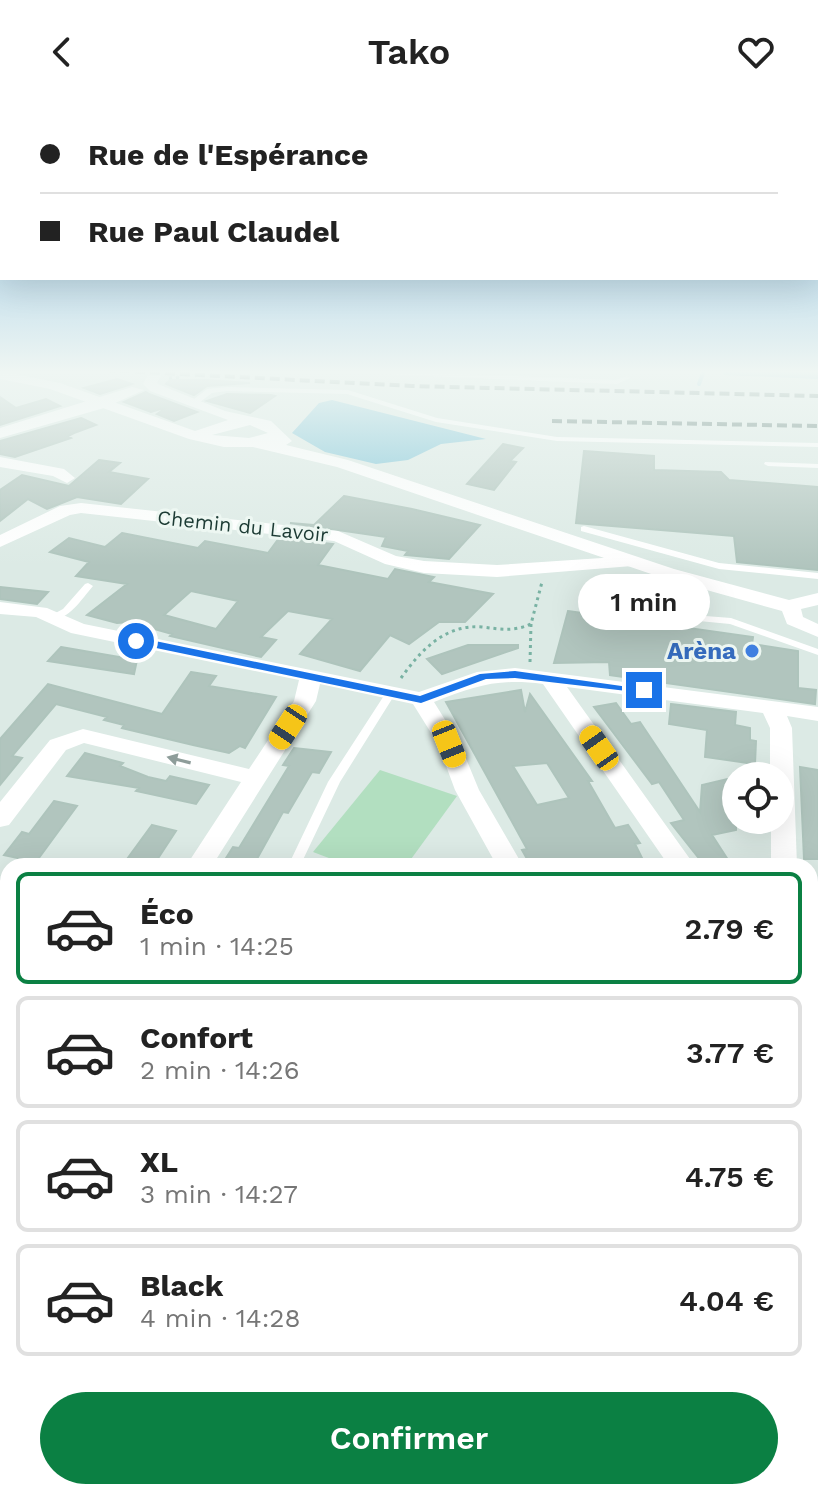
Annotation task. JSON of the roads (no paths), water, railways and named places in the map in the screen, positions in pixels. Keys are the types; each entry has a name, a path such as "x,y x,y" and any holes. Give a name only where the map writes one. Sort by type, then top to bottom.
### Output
{"street":[{"path":"241,435 256,443 328,459 685,579 791,607 805,600 818,599"},
{"path":"256,443 269,435"},
{"path":"277,435 328,459"},
{"path":"0,462 58,472 67,478"},
{"name":"Chemin du Lavoir","path":"0,542 66,510 81,508 338,536 391,560 424,567 497,571 640,564"},
{"path":"0,528 19,533"},
{"path":"791,607 794,620 818,631"},
{"path":"0,608 53,618 78,629 421,699 484,676 537,676 818,714"},
{"path":"204,858 305,701 311,676"},
{"path":"537,676 676,858"},
{"path":"421,699 449,744 467,790 505,858"},
{"path":"771,707 781,728 784,858"},
{"path":"0,819 58,745 83,736 255,778"}],"lane":[{"path":"532,435 557,439 818,445"},
{"path":"768,464 818,466"},
{"path":"584,529 736,569 818,576"},
{"path":"640,564 665,550"},
{"path":"685,579 660,615 731,621 818,652"},
{"path":"53,618 66,611 88,586"},
{"path":"298,858 334,782 392,691"}],"water":[{"path":"296,435 471,435 486,439 441,444 408,460 376,464 325,452"}],"place":[{"name":"Arèna","path":"752,651"}]}
